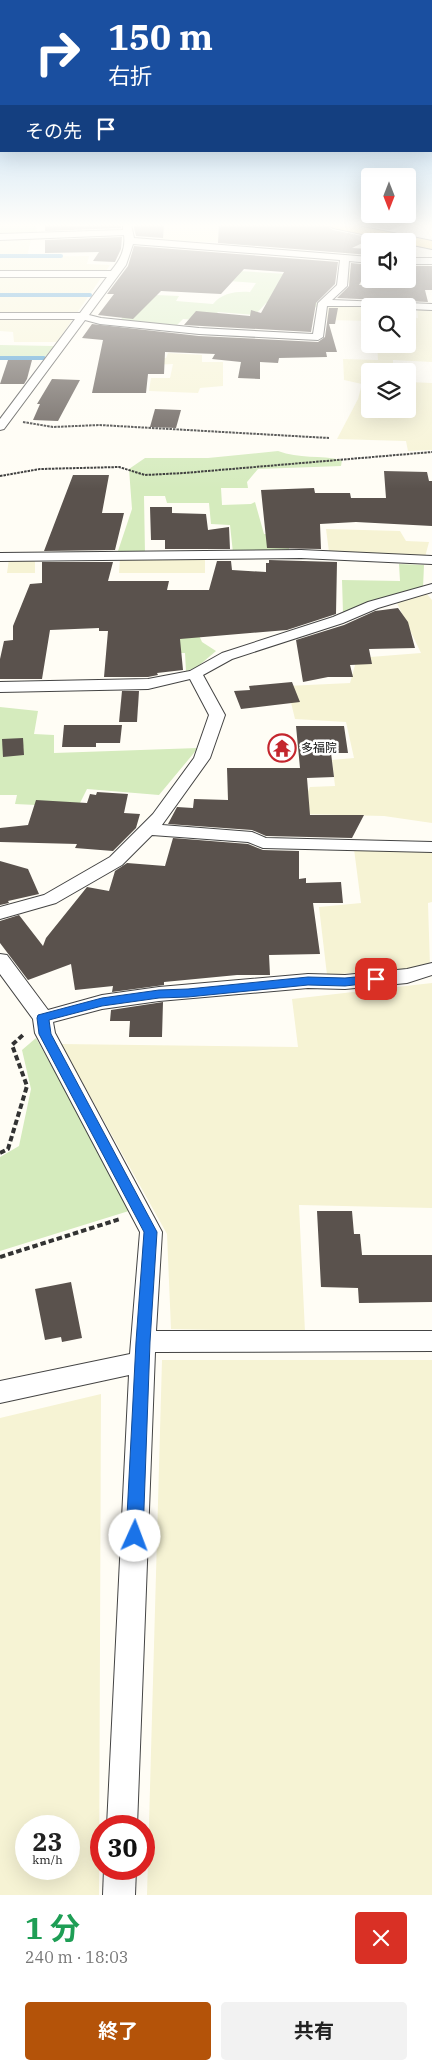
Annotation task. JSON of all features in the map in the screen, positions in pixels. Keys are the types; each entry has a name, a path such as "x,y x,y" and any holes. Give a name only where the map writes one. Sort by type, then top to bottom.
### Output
{"street":[{"path":"3,423 12,408 86,312"},
{"path":"0,316 83,316 100,321 199,331 262,336 318,337 322,312"},
{"path":"0,408 12,408"},
{"path":"0,557 301,554 432,560"},
{"path":"0,686 148,684 195,674 227,656 431,588 432,570"},
{"path":"0,913 50,899 116,861 158,818 202,758 217,715 195,674"},
{"path":"147,829 252,837 263,843 432,847"},
{"path":"0,960 43,1018 45,1034 150,1232 142,1352 122,1815"},
{"path":"43,1018 102,1002 159,994 188,993 308,981 345,982 407,976 432,969"},
{"path":"0,1392 142,1352 432,1341"},
{"path":"119,1895 120,1880"}],"path":[{"path":"3,423 53,427 99,424 330,438"},
{"path":"0,476 40,469 110,467 119,467 145,475 184,473 432,452"},
{"path":"0,1153 8,1149 27,1086 12,1045 43,1018"},
{"path":"0,1257 140,1212"}],"shaded area":[{"path":"0,312 77,312 57,342 14,342 13,332 0,331"},
{"path":"325,312 361,312 361,321 327,320"},
{"path":"417,312 432,312 432,362 393,360 393,363 361,363 361,384 344,380 343,359 378,360 378,353 416,353 416,318 418,318"},
{"path":"168,353 202,355 202,362 223,362 223,386 200,388 198,393 149,391 151,378 170,378 173,364 151,365 120,358 166,358"},
{"path":"416,382 432,383 432,450 408,451 406,441 337,439 358,399 361,388 361,418 416,418"},
{"path":"326,529 400,531 406,541 429,542 425,557 329,552"},
{"path":"205,558 205,573 119,573 120,559"},
{"path":"9,559 35,559 35,573 7,573"},
{"path":"426,593 432,600 432,823 384,816 249,813 303,801 310,787 335,786 332,760 354,758 346,722 295,719 287,686 350,683 357,658 421,653 396,601"},
{"path":"354,849 432,852 432,902 428,903 430,967 327,975 319,907 361,903"},
{"path":"432,983 432,1208 299,1205 305,1332 171,1329 167,1234 61,1044 298,1047 292,999"},
{"path":"162,1360 432,1360 432,1895 147,1895 147,1880 155,1880 155,1815 149,1815"},
{"path":"101,1394 99,1815 90,1815 90,1880 99,1880 99,1895 0,1895 0,1418"}],"green space":[{"path":"124,312 218,312 211,321 183,319 177,325 121,320"},
{"path":"223,312 257,312 255,315"},
{"path":"0,345 54,346 46,356 0,356"},
{"path":"278,451 294,455 342,460 341,466 258,469 247,482 248,488 221,488 222,505 251,504 255,502 264,534 289,536 289,551 233,553 230,525 211,524 209,503 167,503 165,496 144,496 145,554 117,554 132,509 129,469 145,458 208,458"},
{"path":"399,564 424,565 423,588 343,613 342,580 400,581"},
{"path":"198,633 202,642 216,651 196,668 186,671 185,653 165,653 163,634"},
{"path":"0,707 38,711 34,734 54,735 54,753 198,748 159,795 87,789 78,807 15,804 17,795 0,795"},
{"path":"36,1038 132,1210 0,1251 0,1157 19,1146 31,1089 22,1050"}],"building":[{"path":"100,312 140,312 133,319 98,315"},
{"path":"195,312 250,316 251,312 314,312 311,332 184,325"},
{"path":"328,312 337,312 335,324 329,324 337,352 326,352 327,357 279,358 278,363 260,362 260,379 238,378 241,362 212,359 215,354 165,352 164,374 148,374 146,393 92,393 103,340 82,338 92,324 199,336 318,342 325,337"},
{"path":"8,360 32,360 24,384 0,384"},
{"path":"52,379 80,380 58,421 33,420 40,404 37,404"},
{"path":"155,409 181,410 176,428 150,427"},
{"path":"384,471 427,472 429,481 432,481 432,526 356,522 320,524 321,549 267,548 261,490 314,488 315,493 350,493 351,498 386,498"},
{"path":"73,475 109,475 102,513 124,513 115,550 44,551"},
{"path":"150,507 172,507 172,513 206,514 208,530 229,527 230,549 165,549 165,540 151,540"},
{"path":"269,560 337,562 336,614 287,630 180,639 183,670 157,673 158,675 148,677 104,677 108,631 99,631 99,628 50,630 42,679 0,679 0,659 4,641 13,640 13,626 30,584 42,583 42,562 113,562 108,581 169,581 167,590 209,590 217,561 231,561 232,570 266,572 266,563 269,563"},
{"path":"398,608 408,622 415,648 369,649 372,664 350,665 353,677 328,677 303,682 296,640 344,625 375,611"},
{"path":"292,682 300,702 241,709 234,691 250,690 249,686"},
{"path":"122,691 139,691 137,722 119,722"},
{"path":"64,725 122,725 120,743 96,743 96,747 62,747"},
{"path":"296,726 344,726 348,753 331,753 334,777 307,778 310,815 364,815 352,838 266,836 252,830 168,824 177,807 193,808 194,799 228,800 227,768 300,768"},
{"path":"23,738 24,755 3,757 2,739"},
{"path":"97,792 128,794 124,813 140,814 136,828 113,851 75,848 77,844 0,842 0,828 28,825 36,800 87,803 90,794 96,795"},
{"path":"173,838 248,844 263,850 299,851 299,879 306,878 306,883 341,882 343,903 313,903 320,954 269,955 270,975 237,975 164,982 164,985 112,992 113,986 75,990 71,964 28,980 0,943 0,921 19,915 43,946 46,938 87,887 109,891 115,871 127,863 165,866"},
{"path":"0,861 28,869 39,894 8,901 9,903 0,905"},
{"path":"163,1002 162,1037 129,1037 130,1021 110,1021 111,1010"},
{"path":"317,1211 352,1211 354,1234 360,1234 362,1255 432,1255 432,1302 359,1303 358,1288 321,1287"},
{"path":"71,1282 82,1338 62,1342 61,1337 45,1340 35,1289"}],"waterway":[{"path":"0,358 44,358"}],"place":[{"name":"多福院","path":"282,748"}],"route":[{"path":"135,1536 143,1342 150,1232 84,1104 45,1034 43,1018 102,1002 159,994 188,993 308,981 345,982 376,979"}]}
